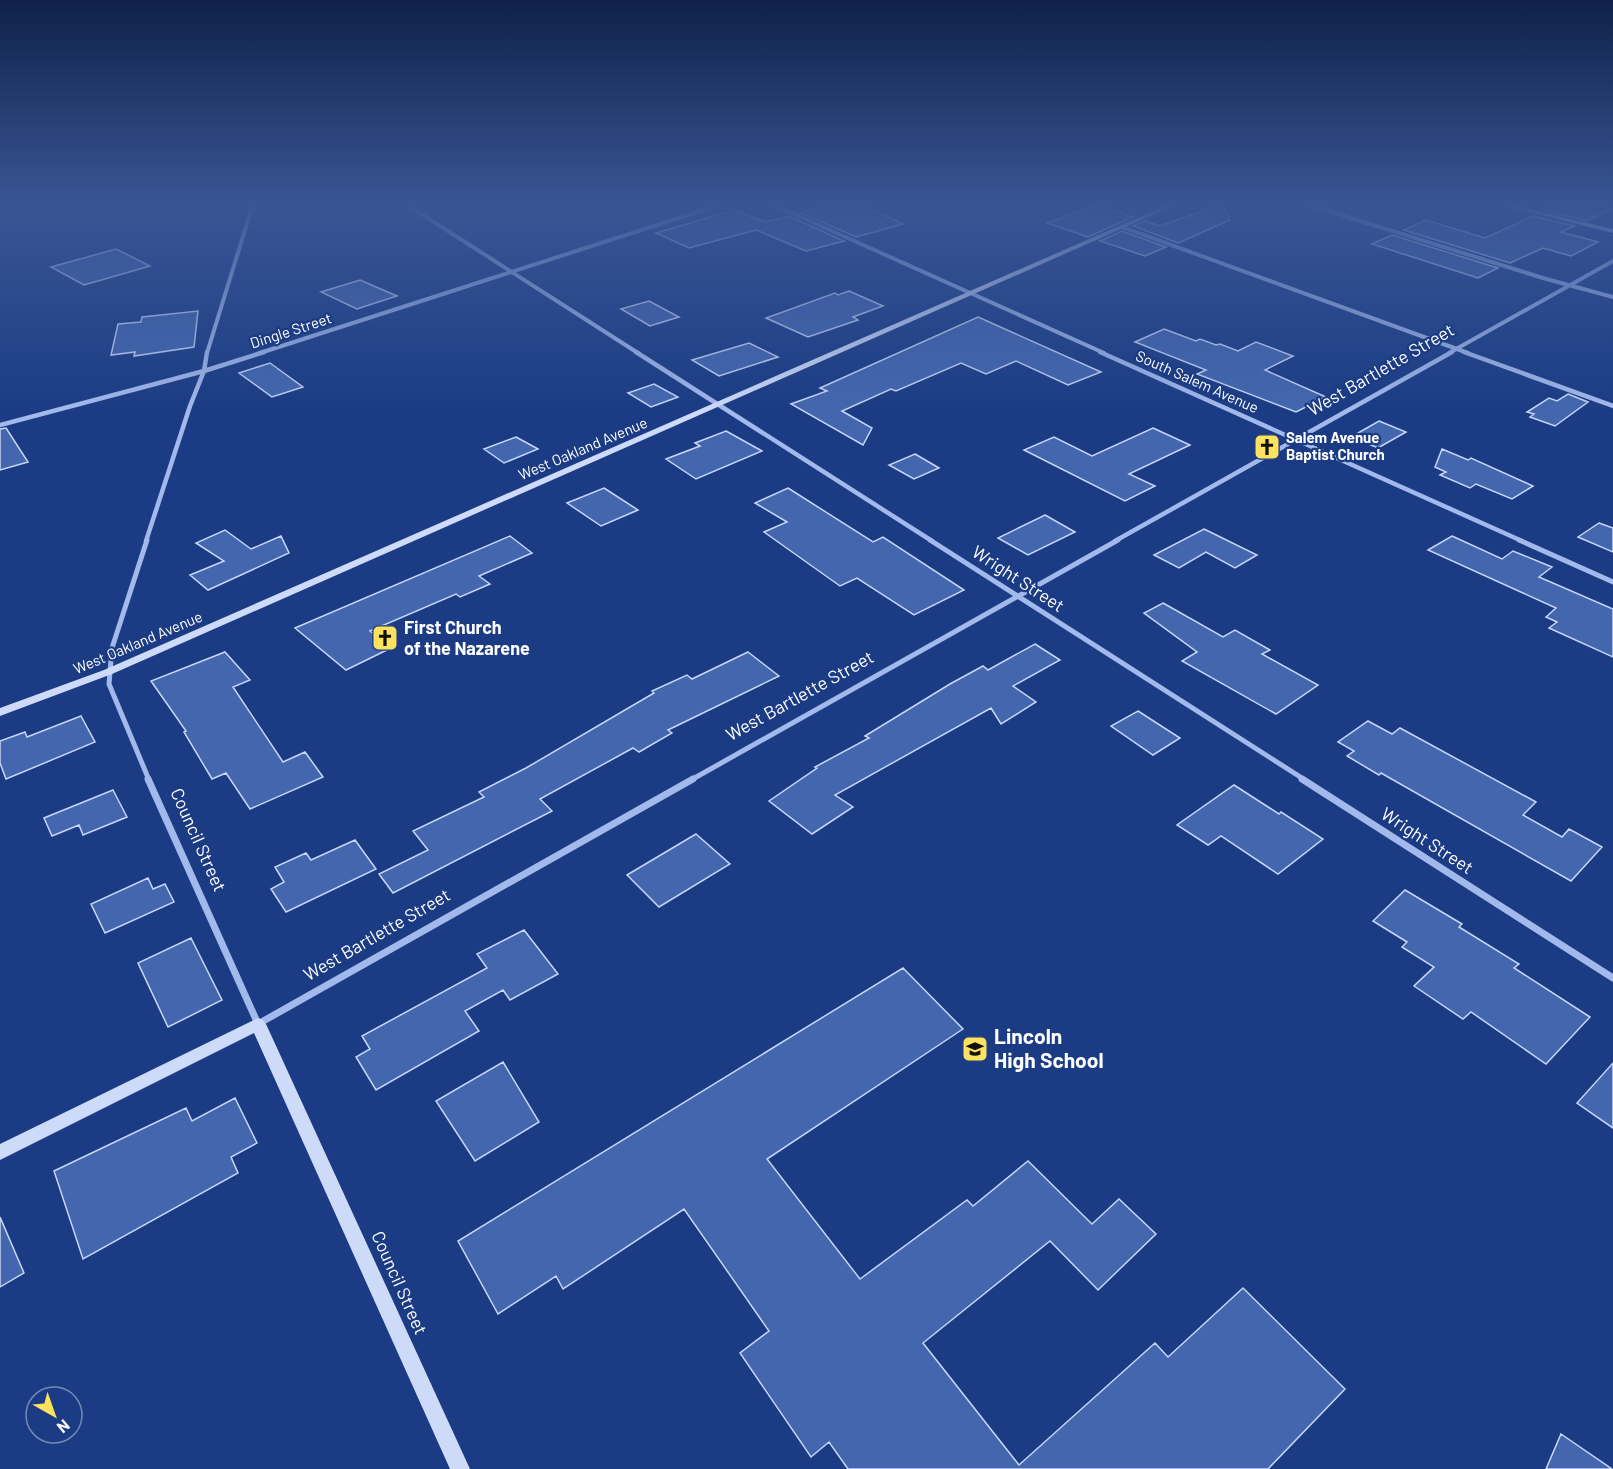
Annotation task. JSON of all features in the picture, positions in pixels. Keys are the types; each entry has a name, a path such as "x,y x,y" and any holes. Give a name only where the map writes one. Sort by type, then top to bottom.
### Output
{"street":[{"name":"Council Street","path":"231,273 209,342 204,371 190,406 112,648 108,672 109,684 139,759 460,1469"},
{"name":"Dingle Street","path":"0,425 204,371 510,273"},
{"name":"Wright Street","path":"513,273 1613,978"},
{"name":"South Salem Avenue","path":"924,273 1613,582"},
{"name":"West Oakland Avenue","path":"0,712 108,672 1019,273"},
{"path":"1247,273 1613,406"},
{"path":"1526,273 1613,297"},
{"name":"West Bartlette Street","path":"0,1152 258,1024 1593,273"}],"building":[{"path":"61,273 127,273 84,285"},
{"path":"1461,273 1489,273 1478,278"},
{"path":"360,280 397,296 357,309 321,292"},
{"path":"849,291 883,306 853,317 858,320 808,337 766,318 835,293 838,295"},
{"path":"649,301 679,317 650,326 621,309"},
{"path":"198,311 194,347 134,356 135,352 111,355 118,324 141,322 142,317"},
{"path":"978,317 1101,372 1068,385 1016,361 986,374 961,363 896,391 891,389 842,411 872,428 863,445 791,404 827,391 820,388"},
{"path":"1164,329 1196,341 1200,339 1238,351 1256,342 1293,356 1265,370 1326,397 1296,412 1197,374 1206,370 1135,342"},
{"path":"749,343 778,357 719,376 692,360"},
{"path":"270,363 303,387 272,397 239,373"},
{"path":"654,384 678,397 651,407 628,393"},
{"path":"1568,394 1588,402 1555,426 1530,417 1534,414 1527,412 1549,398 1557,401"},
{"path":"1379,421 1406,432 1378,448 1351,437"},
{"path":"6,428 28,462 0,470 0,429"},
{"path":"1153,428 1190,445 1129,474 1155,486 1125,501 1024,450 1054,437 1092,456"},
{"path":"726,431 762,451 696,479 666,459 700,446 695,443"},
{"path":"516,437 538,449 504,463 484,449"},
{"path":"1442,449 1468,460 1471,458 1533,486 1512,499 1476,484 1470,488 1440,475 1446,472 1435,467"},
{"path":"915,454 939,468 914,479 889,465"},
{"path":"604,488 638,510 601,526 567,503"},
{"path":"788,488 873,542 883,537 964,590 914,615 857,578 840,586 764,532 787,522 755,503"},
{"path":"1045,515 1075,532 1028,555 998,538"},
{"path":"1599,523 1613,528 1613,552 1578,537"},
{"path":"1204,529 1257,555 1235,568 1206,552 1179,568 1154,555"},
{"path":"225,530 251,549 281,536 289,553 208,590 190,575 224,561 196,543"},
{"path":"510,536 532,553 479,576 490,584 460,597 456,594 370,631 391,648 346,670 295,628"},
{"path":"1452,536 1502,559 1513,551 1552,567 1539,577 1613,609 1613,657 1549,628 1557,622 1546,617 1556,608 1428,550"},
{"path":"1163,603 1223,637 1235,630 1270,650 1262,654 1318,685 1276,714 1182,661 1197,652 1144,613"},
{"path":"1035,644 1060,660 1013,686 1036,702 1001,724 991,708 835,795 853,807 812,834 769,801 817,768 815,767 869,738 865,736 950,684 983,666 988,670"},
{"path":"225,652 250,680 233,687 283,762 305,752 323,777 250,809 226,773 212,779 184,732 186,731 151,681"},
{"path":"748,652 779,676 668,730 672,733 639,752 633,748 540,799 552,811 393,893 379,874 428,850 413,831 484,797 479,792 526,768 654,693 652,691 687,675 692,679"},
{"path":"1138,711 1180,738 1153,755 1111,726"},
{"path":"81,716 95,742 6,779 0,763 0,741 25,732 27,737"},
{"path":"1368,721 1392,734 1400,728 1536,802 1523,815 1562,837 1569,829 1602,847 1571,881 1347,756 1354,751 1338,742"},
{"path":"1234,785 1323,839 1278,874 1221,836 1208,845 1177,825"},
{"path":"113,790 127,817 83,835 79,825 52,836 44,818"},
{"path":"696,834 730,864 659,907 627,875"},
{"path":"355,840 376,869 286,912 271,889 284,882 275,867 306,853 311,860"},
{"path":"148,878 153,889 165,884 174,902 105,933 91,904"},
{"path":"1405,890 1462,924 1459,927 1519,964 1514,968 1590,1017 1546,1064 1471,1012 1463,1019 1414,986 1434,967 1402,947 1407,942 1373,921"},
{"path":"524,930 558,974 510,1000 503,990 465,1011 479,1031 376,1090 356,1057 370,1049 362,1036 487,968 477,954"},
{"path":"191,938 222,1000 168,1027 138,963"},
{"name":"Lincoln High School","path":"903,968 963,1029 767,1159 860,1279 967,1200 973,1206 1028,1161 1092,1224 1119,1199 1156,1234 1098,1290 1050,1241 923,1343 1019,1465 1155,1343 1168,1357 1243,1288 1345,1389 1268,1469 848,1469 829,1442 811,1457 740,1353 769,1331 684,1209 563,1289 556,1276 498,1314 458,1241"},
{"path":"503,1062 539,1122 475,1161 436,1101"},
{"path":"1613,1063 1613,1128 1577,1103"},
{"path":"235,1098 257,1143 231,1157 238,1173 83,1259 54,1171 186,1108 192,1121"},
{"path":"0,1217 24,1273 0,1287"},
{"path":"1561,1434 1612,1469 1546,1469"}],"place":[{"name":"Salem Avenue Baptist Church","path":"1267,447"},
{"name":"First Church of the Nazarene","path":"385,638"},
{"name":"Lincoln High School","path":"975,1049"}]}
